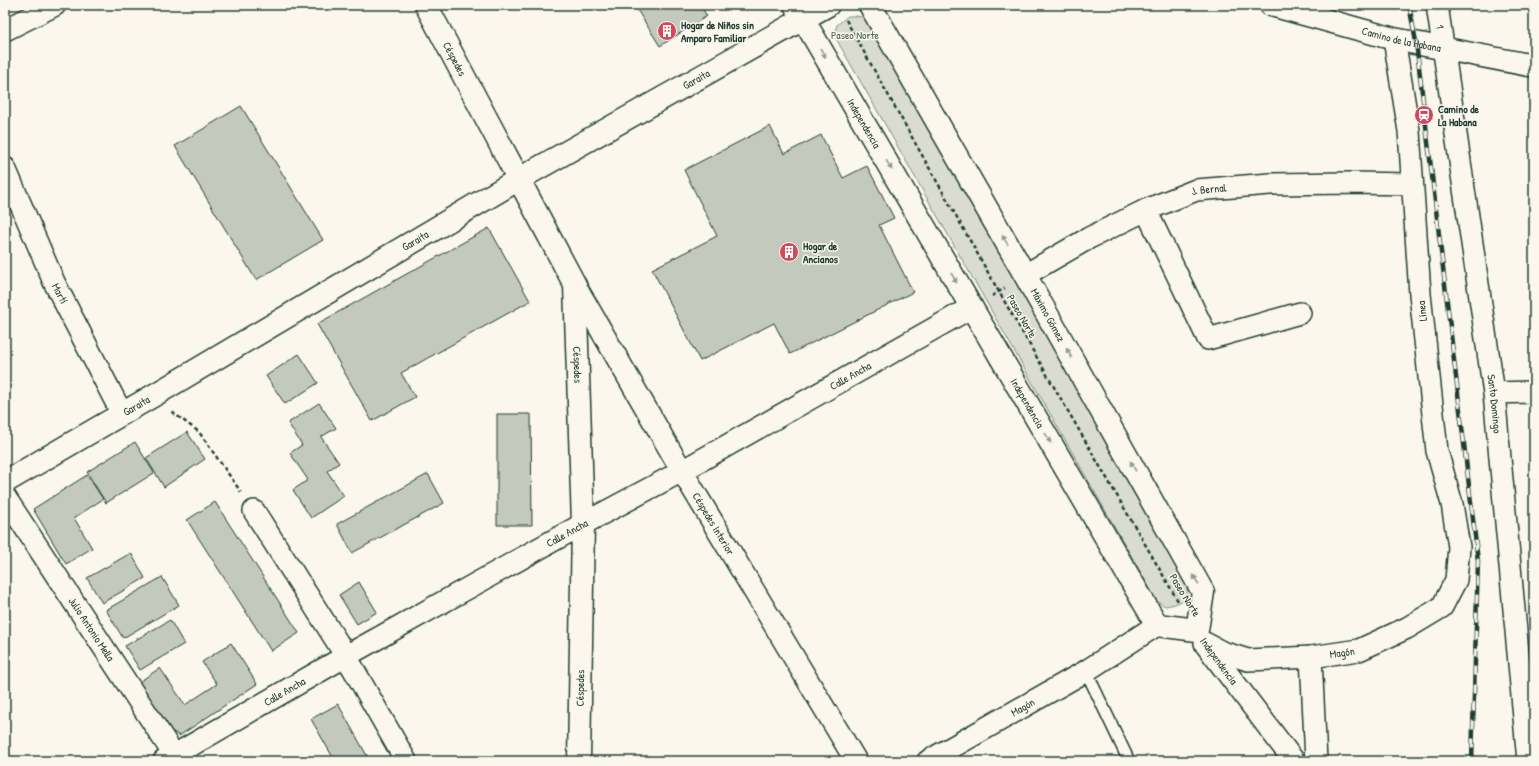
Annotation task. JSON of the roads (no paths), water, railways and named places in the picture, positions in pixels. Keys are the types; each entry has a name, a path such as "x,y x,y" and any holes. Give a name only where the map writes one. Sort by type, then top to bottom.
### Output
{"street":[{"path":"5,30 54,5"},
{"name":"Céspedes","path":"426,5 575,285 582,524 579,761"},
{"name":"Garaita","path":"5,482 151,397 799,12 828,5"},
{"name":"Máximo Gómez","path":"870,5 1026,275 1203,592 1201,637"},
{"name":"Camino de la Habana","path":"1271,5 1394,39 1534,66"},
{"name":"1","path":"1437,5 1444,48"},
{"name":"Independencia","path":"799,12 1157,625 1201,637 1294,761"},
{"name":"Línea","path":"1394,39 1409,131 1420,294 1437,451 1452,504 1459,547 1456,580"},
{"name":"Santo Domingo","path":"1444,48 1494,393 1529,712 1528,761"},
{"name":"Martí","path":"5,168 54,282 122,414"},
{"name":"J. Bernal","path":"1026,275 1089,238 1146,210 1196,190 1270,184 1412,184"},
{"path":"1146,210 1208,339 1300,313"},
{"name":"Céspedes Interior","path":"575,285 682,470 856,761"},
{"name":"Calle Ancha","path":"172,759 346,656 972,307"},
{"path":"1494,393 1534,392"},
{"name":"Julio Antonio Mella","path":"5,497 172,759"},
{"path":"254,511 346,656 406,761"},
{"name":"Magón","path":"1201,637 1222,652 1248,660 1311,658 1360,650 1407,628 1442,607 1456,580"},
{"name":"Magón","path":"928,761 1086,671 1157,625"},
{"path":"1311,658 1316,761"}],"lane":[{"path":"1086,671 1129,761"}],"railway":[{"path":"1409,5 1416,42 1478,561 1472,761"}],"place":[{"name":"Hogar de Niños sin Amparo Familiar","path":"667,31"},
{"name":"Camino de La Habana","path":"1424,115"},
{"name":"Hogar de Ancianos","path":"789,252"}],"park label":[{"name":"Paseo Norte","path":"855,35"}]}
